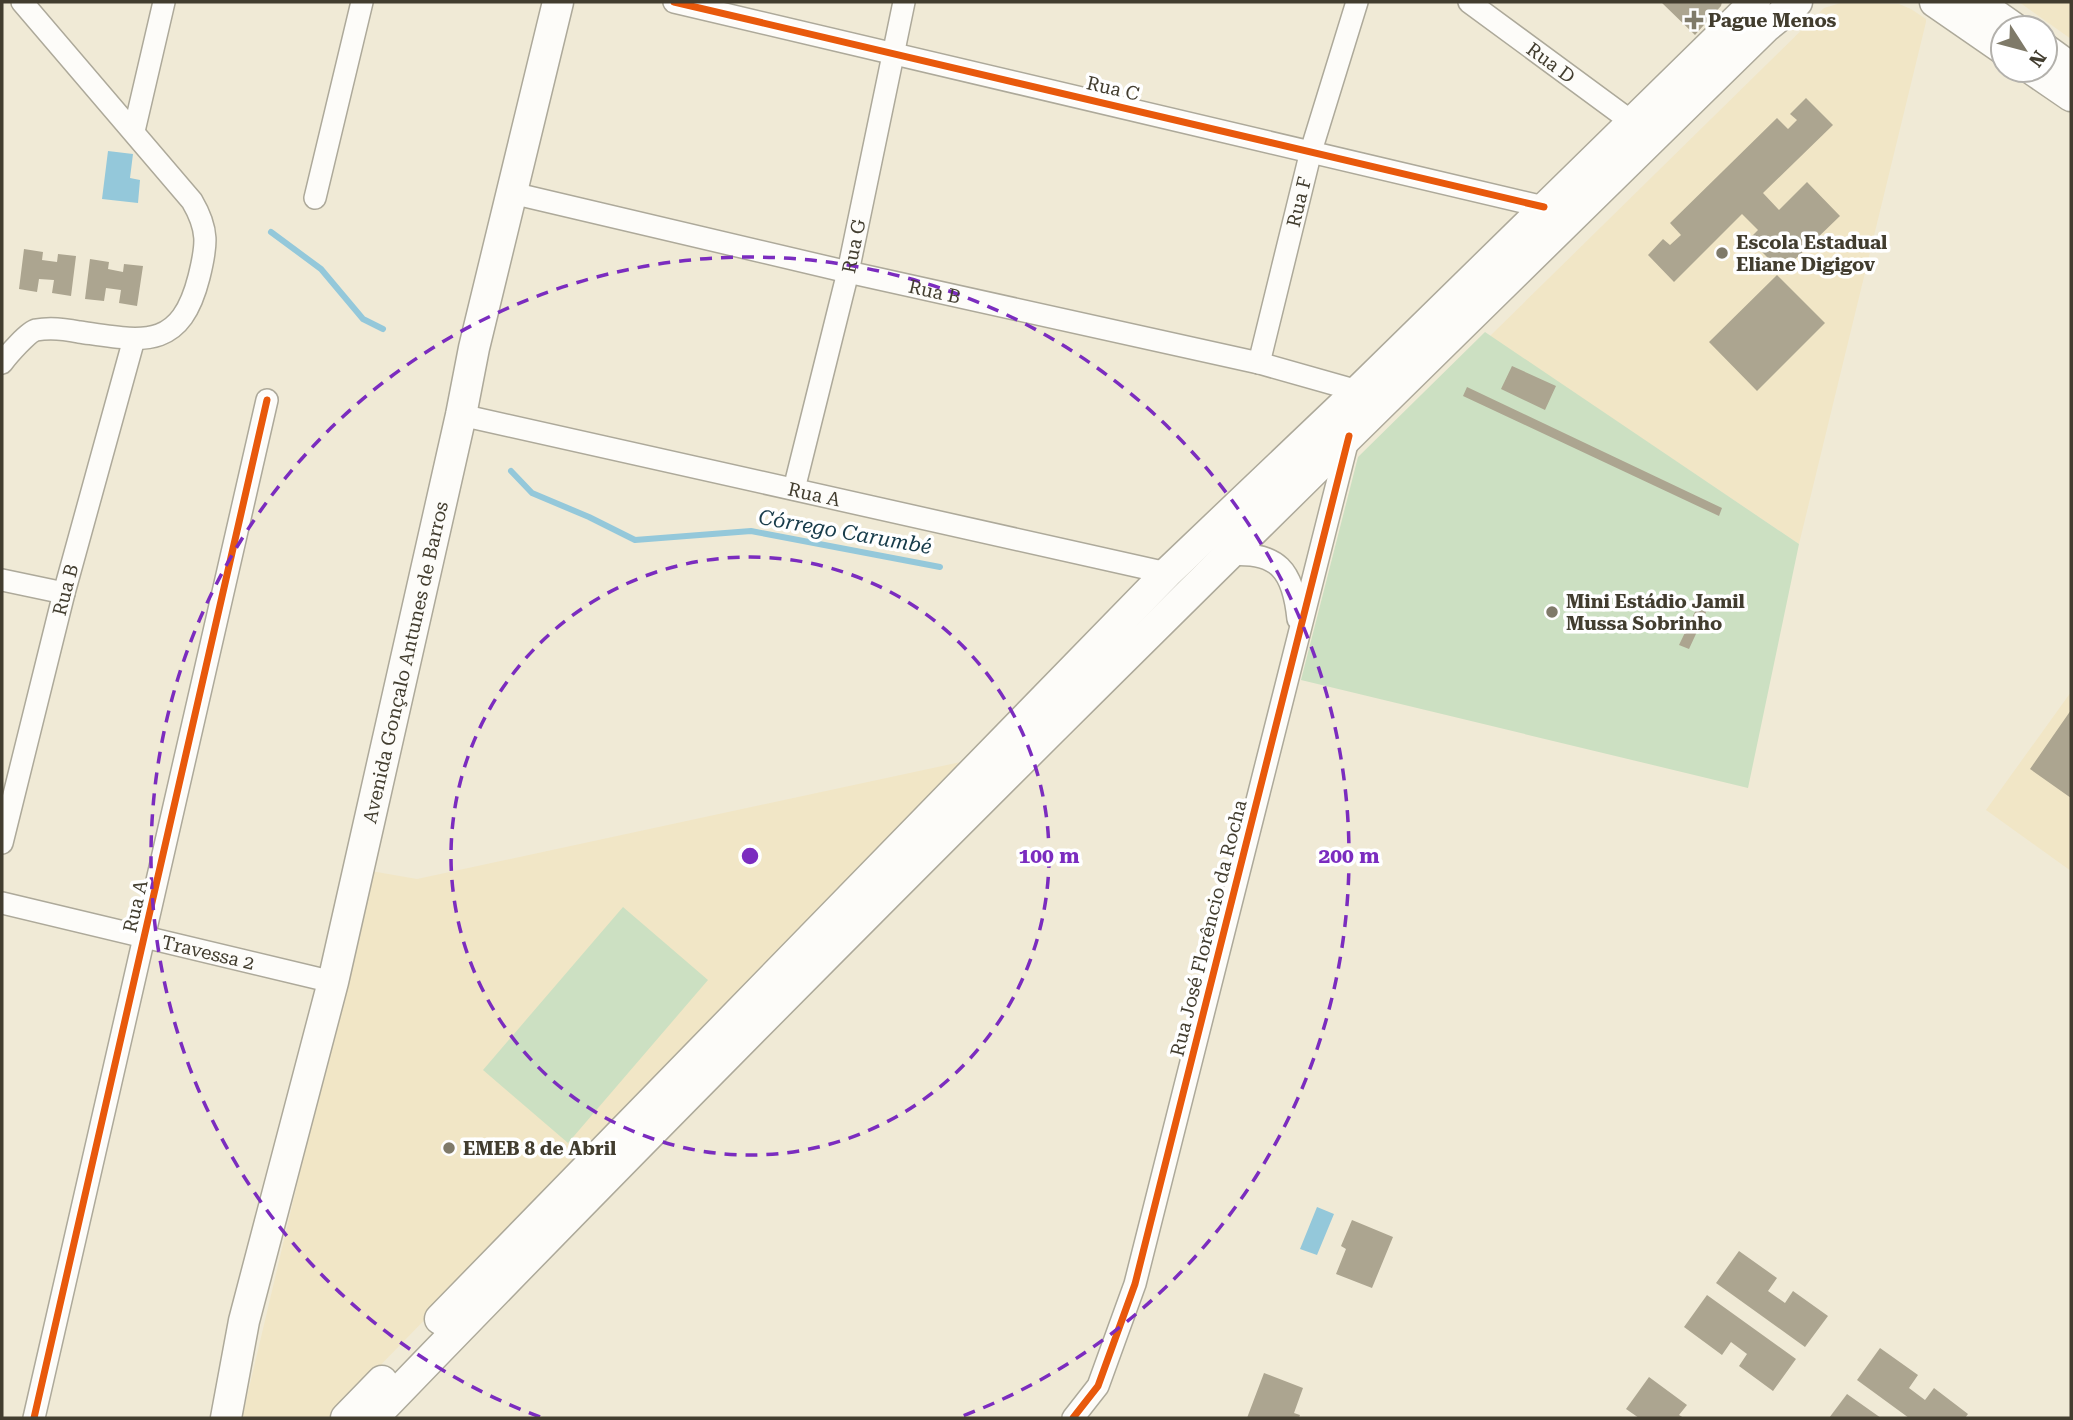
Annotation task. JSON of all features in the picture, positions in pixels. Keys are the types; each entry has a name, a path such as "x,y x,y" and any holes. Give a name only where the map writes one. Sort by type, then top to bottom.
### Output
{"main road":[{"name":"Avenida Gonçalo Antunes de Barros","path":"226,1418 244,1321 333,982 474,348 558,2"},
{"path":"346,1418 1167,573 1358,391 1755,2"},
{"path":"373,1418 503,1283 1227,555 1756,37 1797,2"},
{"path":"1935,2 1989,39"},
{"path":"1977,2 1994,14"},
{"path":"2054,84 2071,96"},
{"name":"Avenida Gonçalo Antunes de Barros","path":"205,1418 244,1321"}],"street":[{"path":"2,363 33,331 55,328 134,339 156,337 184,317 194,300 205,253 206,234 202,217 192,201 22,2"},
{"path":"134,131 164,2"},
{"path":"315,198 362,2"},
{"name":"Rua C","path":"674,2 1544,207"},
{"name":"Rua G","path":"794,489 848,272 904,2"},
{"name":"Rua F","path":"1259,363 1311,151 1357,2"},
{"name":"Rua D","path":"1469,2 1632,122"},
{"name":"Rua B","path":"512,193 848,272 1259,363 1358,391"},
{"name":"Rua B","path":"2,843 64,593 134,339"},
{"name":"Rua A","path":"34,1418 267,401"},
{"name":"Rua A","path":"461,415 1167,573"},
{"name":"Rua José Florêncio da Rocha","path":"1073,1418 1098,1386 1135,1284 1349,436"},
{"name":"Rua José Florêncio da Rocha","path":"1227,555 1262,556 1279,567 1289,580 1296,598 1300,631"},
{"path":"2,580 64,593"},
{"name":"Travessa 2","path":"2,903 333,982"}],"shaded area":[{"name":"Escola Estadual Eliane Digigov","path":"1844,2 1899,4 1926,19 1926,22 1799,544 1490,336 1824,8"},
{"path":"2019,2 2071,2 2071,39 2059,30 2059,14 2036,14"},
{"path":"2071,692 2071,871 1986,810"},
{"name":"EMEB 8 de Abril","path":"970,760 329,1418 242,1418 371,871 417,879"}],"green space":[{"name":"Mini Estádio Jamil Mussa Sobrinho","path":"1485,332 1799,544 1748,788 1301,680 1358,457"},
{"path":"623,907 708,980 568,1143 483,1070"}],"water":[{"path":"108,151 133,154 130,178 140,180 138,203 102,199"},
{"path":"1317,1207 1334,1214 1317,1255 1300,1249"}],"building":[{"name":"Pague Menos","path":"1661,2 1722,2 1695,35"},
{"path":"1806,98 1833,125 1763,193 1779,210 1807,182 1840,216 1782,272 1749,239 1758,230 1742,214 1674,282 1648,255 1663,239 1670,245 1681,235 1670,223 1777,118 1788,129 1797,120 1790,114"},
{"path":"24,249 43,252 42,260 57,262 58,254 76,256 71,296 52,293 54,280 39,279 37,292 19,289"},
{"path":"90,259 109,262 108,269 123,272 124,264 143,266 137,306 119,303 121,290 106,288 104,301 85,299"},
{"path":"1777,275 1825,323 1757,391 1709,342"},
{"path":"1512,366 1556,386 1545,410 1501,389"},
{"path":"1467,387 1722,508 1719,516 1463,396"},
{"path":"1704,593 1713,597 1689,649 1679,645"},
{"path":"2071,710 2071,798 2030,769"},
{"path":"1352,1220 1393,1237 1372,1288 1336,1274 1346,1249 1341,1246"},
{"path":"1739,1251 1777,1278 1768,1291 1785,1303 1793,1291 1828,1316 1805,1347 1716,1283"},
{"path":"1707,1295 1796,1359 1773,1391 1739,1366 1747,1354 1731,1342 1722,1355 1684,1327"},
{"path":"1880,1348 1918,1375 1909,1388 1925,1400 1934,1388 1968,1414 1965,1418 1909,1418 1857,1380"},
{"path":"1264,1373 1303,1388 1294,1413 1300,1415 1299,1418 1247,1418"},
{"path":"1649,1377 1687,1405 1679,1415 1684,1418 1639,1418 1626,1409"},
{"path":"1847,1394 1881,1418 1829,1418"}],"waterway":[{"name":"Córrego Carumbé","path":"271,232 321,269 363,319 383,329"},
{"name":"Córrego Carumbé","path":"511,471 532,493 635,540 751,531 940,567"}],"cycle path":[{"path":"674,2 1544,207"},
{"path":"34,1418 267,400"},
{"path":"1073,1418 1098,1386 1135,1284 1349,436"}],"place":[{"name":"Pague Menos","path":"1694,20"},
{"name":"Escola Estadual Eliane Digigov","path":"1722,253"},
{"name":"Mini Estádio Jamil Mussa Sobrinho","path":"1552,612"},
{"name":"EMEB 8 de Abril","path":"449,1148"}]}
